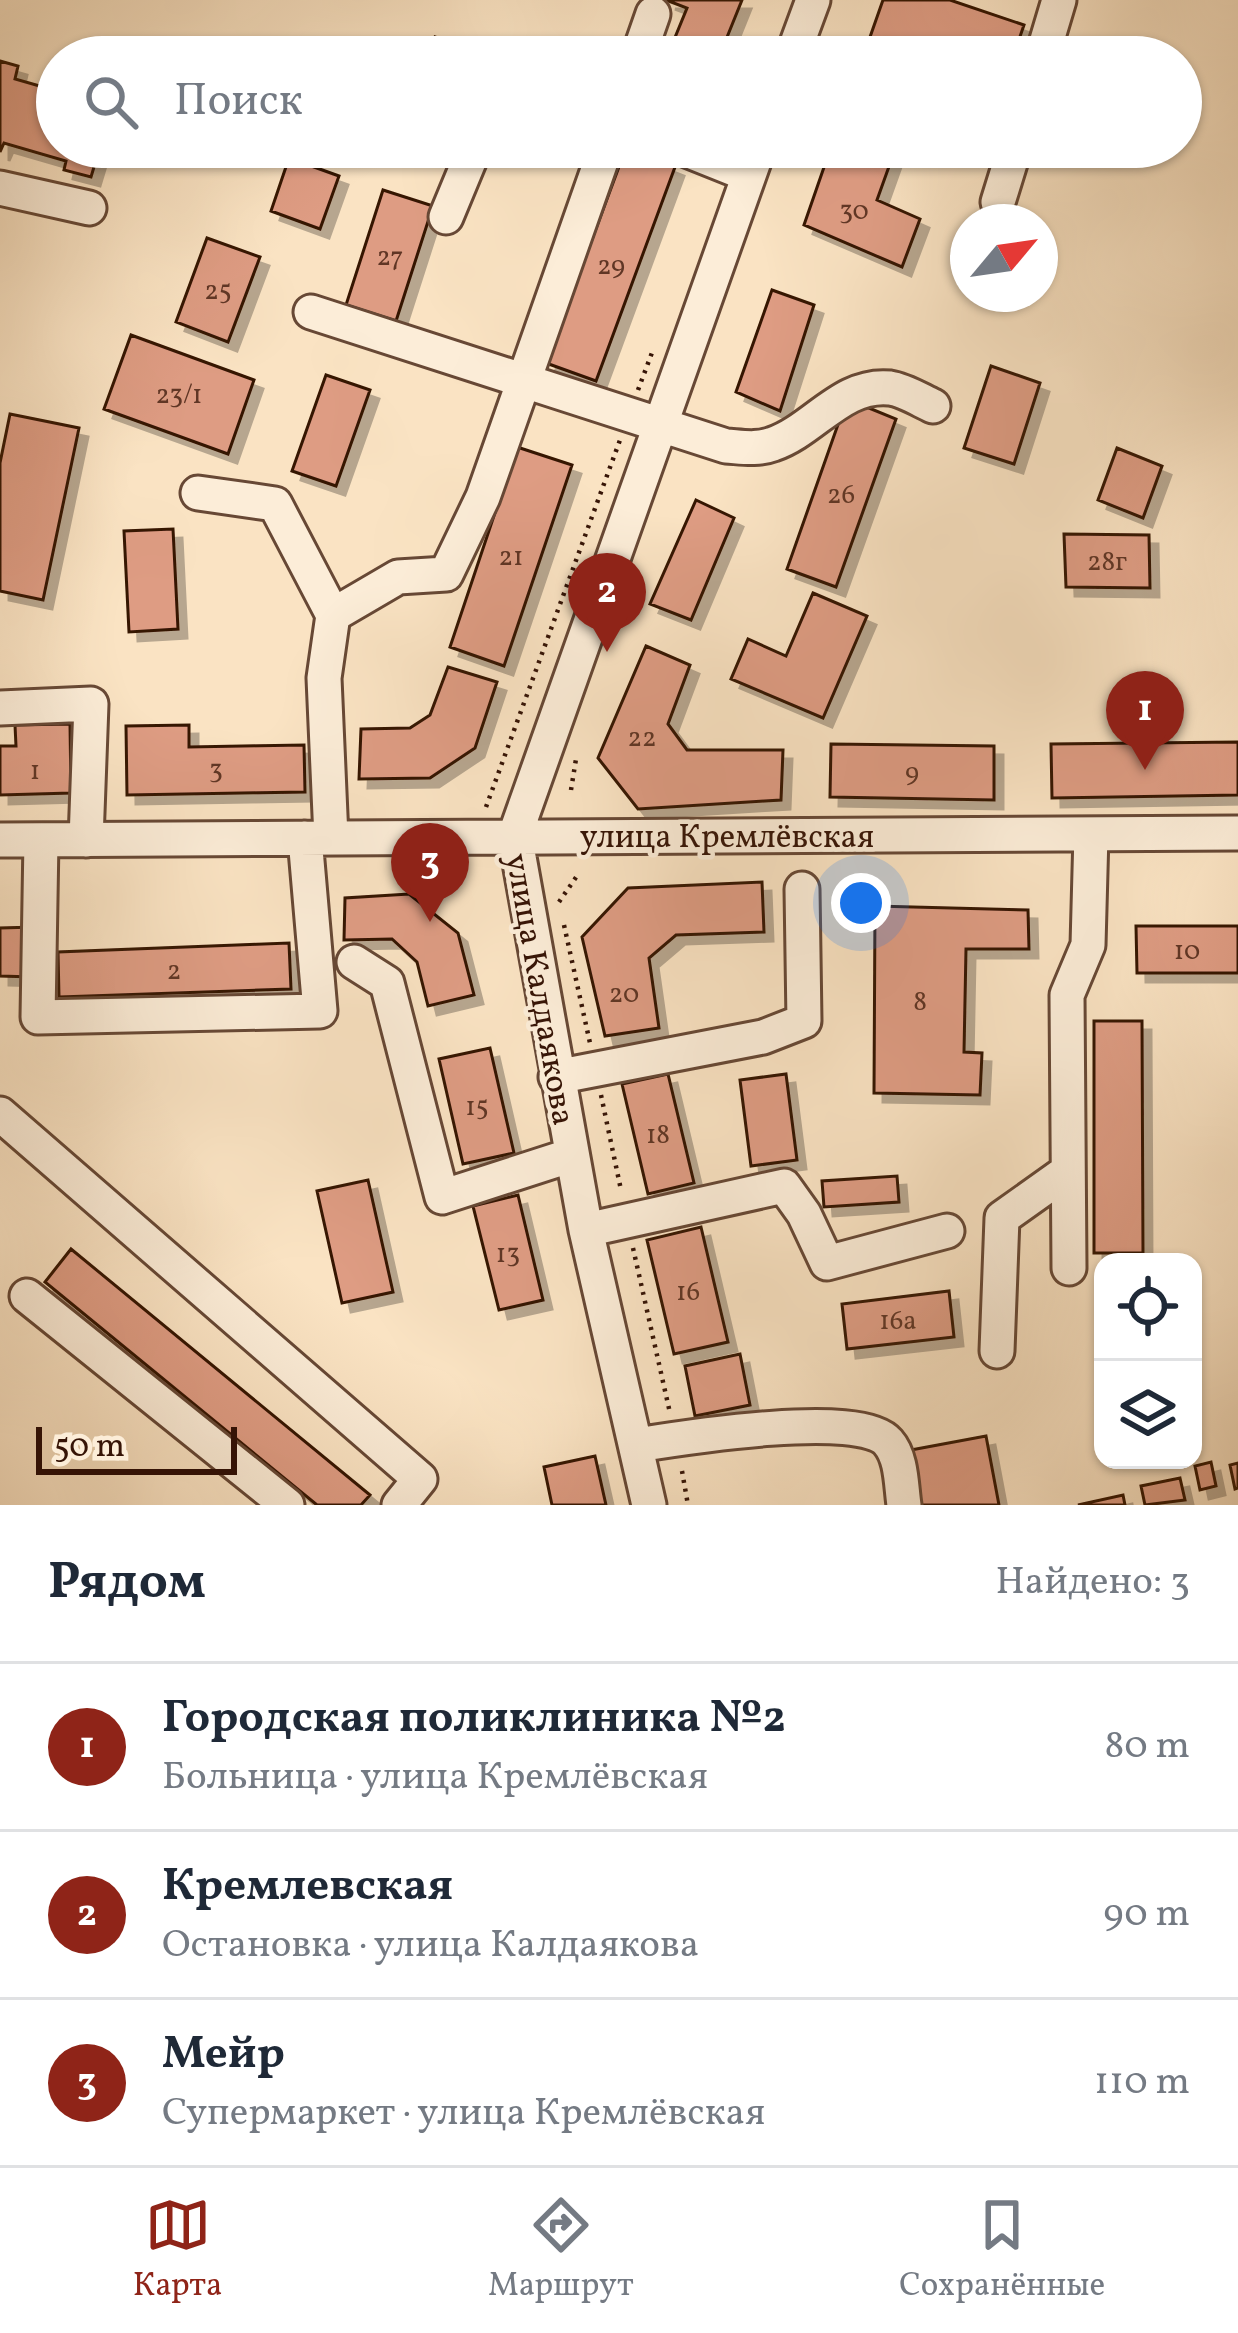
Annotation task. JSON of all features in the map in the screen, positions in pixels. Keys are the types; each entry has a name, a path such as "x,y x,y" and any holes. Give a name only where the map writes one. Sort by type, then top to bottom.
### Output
{"street":[{"path":"800,36 813,0"},
{"path":"1048,36 1059,0"},
{"path":"645,36 653,14"},
{"path":"446,217 466,168"},
{"path":"333,615 398,577 446,574 483,497 598,168"},
{"name":"улица Калдаякова","path":"649,1505 586,1230 515,836 644,419 751,168"},
{"path":"998,202 1009,168"},
{"path":"0,188 89,208"},
{"path":"310,312 726,446 755,449 786,439 850,395 870,388 894,388 933,406"},
{"path":"41,840 38,1017 320,1011 318,838 324,678 333,615 275,504 199,493"},
{"path":"0,708 91,704 86,840"},
{"name":"улица Кремлёвская","path":"0,840 1238,833"},
{"path":"1069,1268 1067,995 1088,945 1091,834"},
{"path":"556,1077 763,1037 804,1021 802,889"},
{"path":"354,962 387,983 442,1197 572,1155"},
{"path":"0,1114 420,1480 399,1505"},
{"path":"998,1351 1002,1218 1068,1171"},
{"path":"586,1230 784,1186 804,1214 826,1263 947,1231"},
{"path":"27,1296 287,1505"},
{"path":"637,1445 756,1430 858,1428 884,1437 892,1446 904,1505"}],"path":[{"path":"484,811 644,419 659,331"},
{"path":"579,873 559,899 593,1062"},
{"path":"598,1085 623,1201"},
{"path":"633,1247 670,1416"}],"building":[{"path":"666,0 742,0 727,36 676,36 687,8"},
{"path":"883,0 950,0 1024,25 1020,36 870,36"},
{"path":"0,61 18,66 15,79 36,85 36,152 4,143 0,152"},
{"path":"64,168 94,168 91,177"},
{"path":"286,168 317,168 339,176 320,229 271,211"},
{"path":"619,168 675,168 596,381 546,363"},
{"path":"824,168 888,168 877,200 920,219 902,267 804,225"},
{"path":"383,190 433,206 396,321 346,305"},
{"path":"207,238 260,257 228,342 176,322"},
{"path":"772,290 814,305 780,411 736,392"},
{"path":"131,335 254,380 228,454 104,409"},
{"path":"991,366 1040,383 1014,464 964,448"},
{"path":"326,375 370,390 336,486 292,471"},
{"path":"847,399 896,419 836,587 787,569"},
{"path":"10,414 79,428 43,600 0,591 0,463"},
{"path":"517,447 572,465 504,666 450,647"},
{"path":"1117,448 1162,466 1143,518 1098,500"},
{"path":"696,500 734,518 691,620 650,604"},
{"path":"173,529 178,629 129,632 124,531"},
{"path":"1064,534 1149,535 1150,588 1066,587"},
{"path":"813,593 867,616 823,718 731,679 748,639 786,656"},
{"path":"646,646 690,665 668,724 687,750 783,750 781,800 638,809 598,758"},
{"path":"448,667 497,682 475,748 430,778 359,779 361,729 410,728 430,715"},
{"path":"70,724 71,793 0,795 0,746 16,746 15,725"},
{"path":"189,725 189,747 304,745 305,792 127,795 126,726"},
{"path":"1238,742 1238,795 1052,798 1051,744"},
{"path":"831,744 994,746 994,800 830,797"},
{"path":"762,882 764,932 676,935 649,958 659,1028 605,1036 582,937 628,888"},
{"path":"409,894 458,933 474,995 428,1006 417,962 392,939 344,940 345,898"},
{"path":"875,906 1028,910 1029,949 966,949 964,1052 982,1053 980,1095 874,1093"},
{"path":"1136,926 1238,926 1238,973 1137,973"},
{"path":"35,927 33,977 0,976 0,928"},
{"path":"289,943 291,989 59,997 58,952"},
{"path":"1094,1021 1142,1021 1143,1253 1094,1253"},
{"path":"490,1048 514,1153 463,1164 439,1059"},
{"path":"668,1074 694,1183 648,1194 622,1084"},
{"path":"786,1074 797,1160 751,1166 740,1080"},
{"path":"897,1176 899,1202 824,1207 822,1181"},
{"path":"368,1180 393,1292 342,1303 317,1191"},
{"path":"518,1195 543,1300 499,1310 473,1206"},
{"path":"701,1227 728,1342 674,1354 647,1240"},
{"path":"71,1249 370,1495 361,1505 317,1505 45,1282"},
{"path":"949,1291 954,1337 847,1349 842,1304"},
{"path":"740,1354 750,1405 695,1416 685,1366"},
{"path":"986,1436 999,1505 921,1505 911,1450"},
{"path":"595,1456 606,1505 552,1505 544,1467"},
{"path":"1211,1462 1216,1486 1200,1490 1196,1469 1202,1469 1202,1464"},
{"path":"1238,1463 1238,1488 1235,1489 1230,1465"},
{"path":"1180,1478 1185,1500 1145,1505 1141,1486"},
{"path":"1123,1495 1125,1505 1078,1505"}],"place":[{"name":"Кремлевская","path":"607,652"},
{"name":"Городская поликлиника №2","path":"1145,770"},
{"name":"Мейр","path":"430,922"}]}
